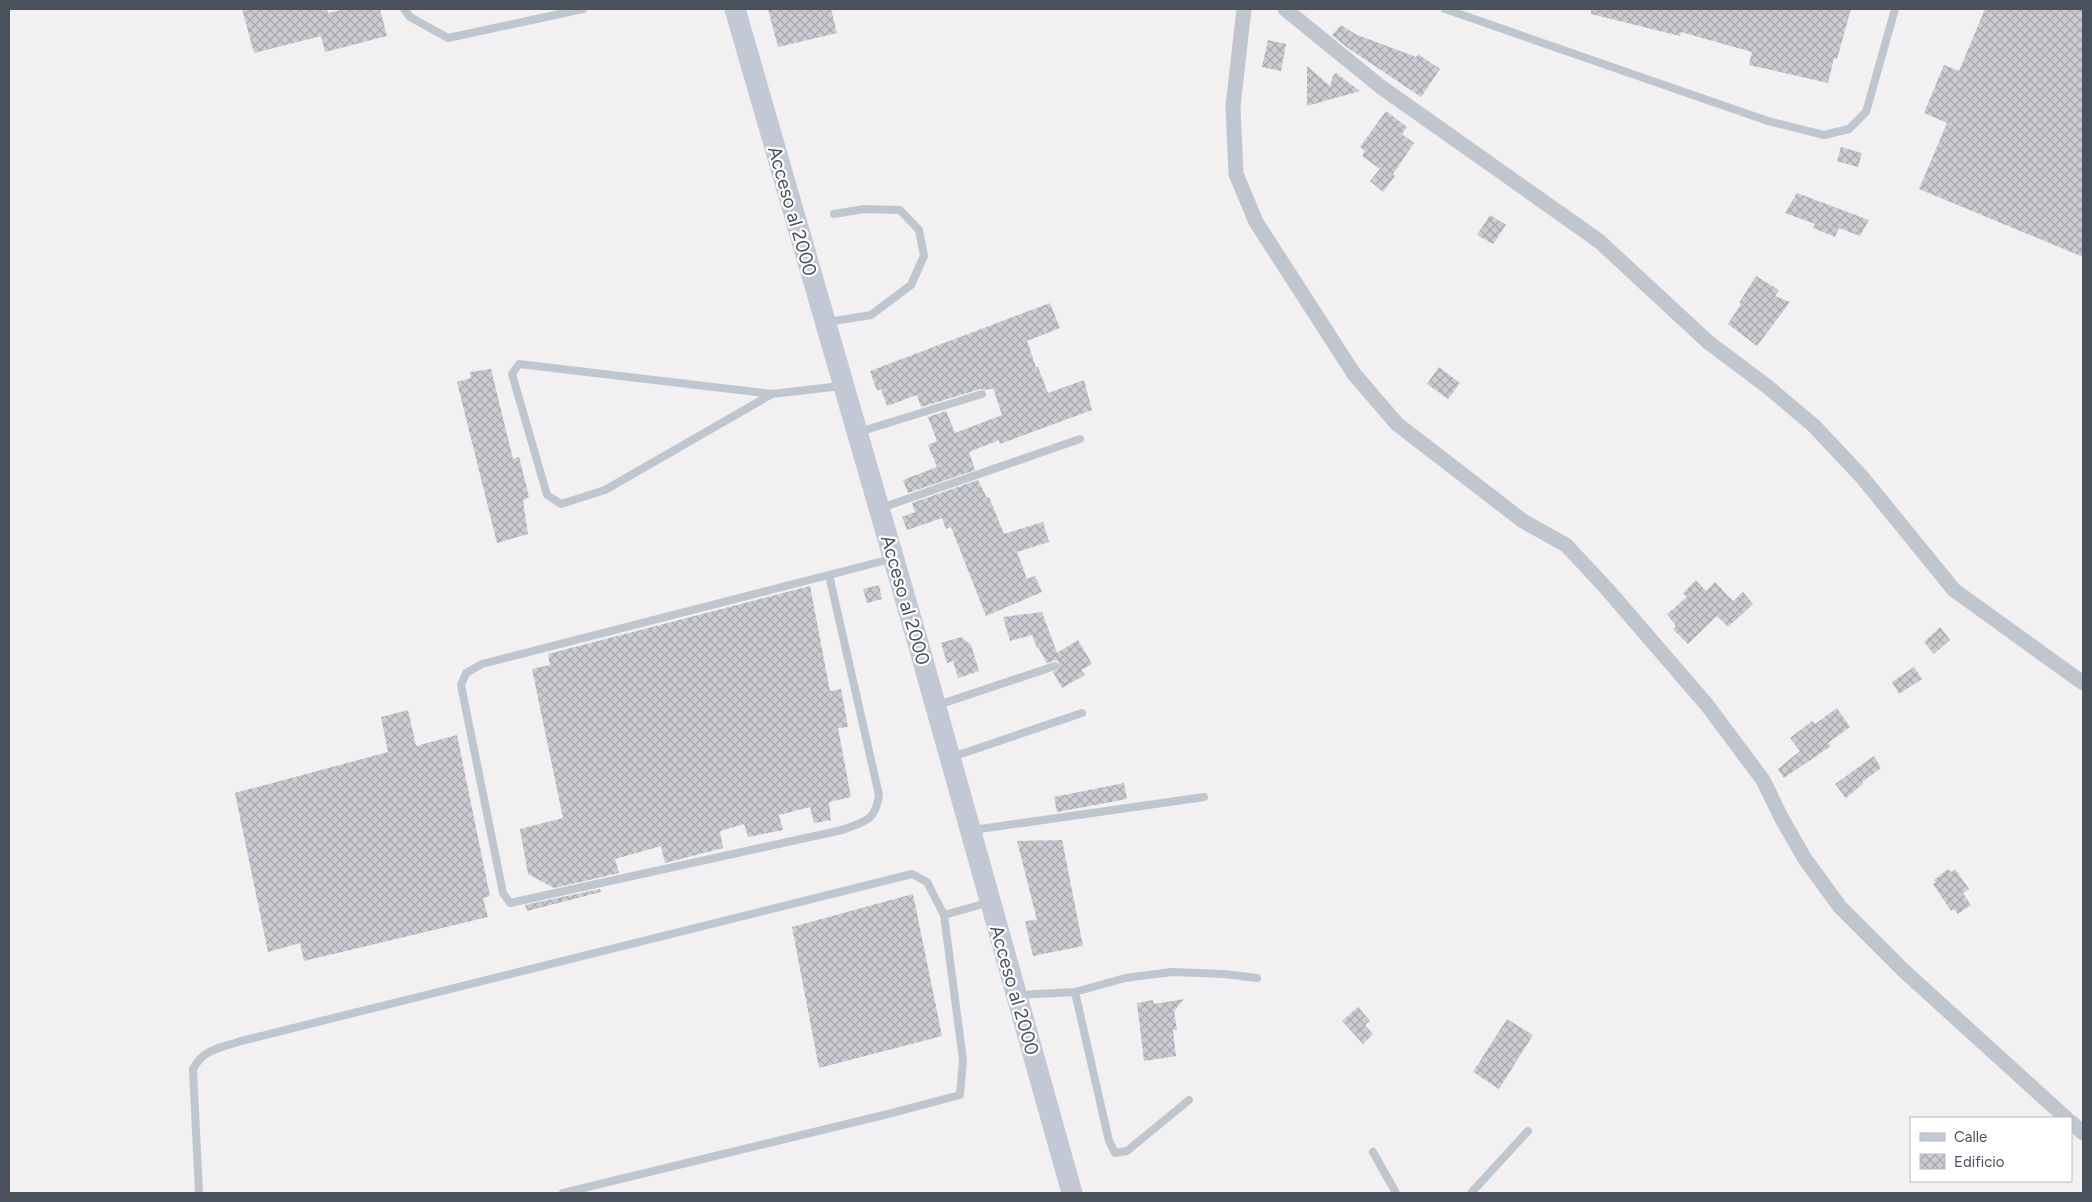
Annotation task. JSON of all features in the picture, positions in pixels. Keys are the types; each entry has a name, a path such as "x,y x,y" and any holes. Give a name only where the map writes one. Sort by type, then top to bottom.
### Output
{"street":[{"name":"Acceso al 2000","path":"735,9 936,705 1072,1193"},
{"path":"1244,9 1233,106 1236,174 1256,222 1354,374 1397,424 1523,521 1566,545 1608,589 1706,705 1763,780 1782,819 1805,859 1840,907 1903,970 2065,1117"},
{"path":"1285,9 1381,88 1599,241 1701,336 1768,387 1814,426 1862,477 1954,590 2083,683"},
{"path":"2072,1123 2083,1133"}],"lane":[{"path":"404,9 410,17 448,38 583,9"},
{"path":"1444,9 1768,121 1824,135 1849,129 1866,112 1896,9"},
{"path":"826,322 871,315 911,285 924,256 919,230 900,210 864,209 834,214"},
{"path":"772,394 605,490 561,504 547,495 512,374 519,364 772,394 844,385"},
{"path":"857,432 982,394"},
{"path":"879,509 1080,439"},
{"path":"829,575 879,794 877,810 868,820 842,830 510,903 503,893 461,685 466,672 482,664 894,558"},
{"path":"936,705 1055,666"},
{"path":"950,758 1082,713"},
{"path":"971,830 1204,797"},
{"path":"199,1193 193,1069 198,1059 205,1053 241,1041 912,874 927,882 944,915 963,1060 960,1095 563,1193"},
{"path":"944,915 991,902"},
{"path":"1016,995 1075,992 1125,978 1172,972 1224,974 1257,978"},
{"path":"1075,992 1109,1141 1115,1153 1127,1151 1189,1100"},
{"path":"1471,1193 1528,1131"},
{"path":"1373,1152 1396,1193"}],"building":[{"path":"242,9 327,9 328,13 346,9 380,9 387,36 325,52 321,36 254,53"},
{"path":"768,9 831,9 837,33 778,47"},
{"path":"1591,9 1851,9 1837,59 1834,58 1828,83 1749,65 1752,52 1681,32 1680,36 1591,14"},
{"path":"1985,9 2083,9 2083,257 1919,189 1947,123 1924,113 1944,65 1959,71"},
{"path":"1341,25 1355,34 1416,57 1418,54 1440,69 1421,97 1348,48 1332,35"},
{"path":"1268,40 1286,44 1281,71 1262,67"},
{"path":"1307,66 1330,86 1336,73 1360,91 1307,106"},
{"path":"1386,111 1407,127 1402,134 1414,143 1393,174 1395,176 1383,192 1370,181 1380,169 1362,156 1365,151 1360,147"},
{"path":"1841,147 1862,153 1858,167 1837,161"},
{"path":"1797,193 1869,220 1860,236 1839,228 1835,237 1813,228 1815,224 1785,213"},
{"path":"1490,215 1506,225 1493,244 1477,235"},
{"path":"1756,276 1779,290 1775,296 1790,302 1757,346 1728,324"},
{"path":"1050,303 1060,328 1027,341 1036,367 1038,367 1048,393 1084,380 1092,410 1000,444 999,440 969,452 975,470 908,493 903,480 937,467 928,445 937,441 928,417 946,411 955,433 1002,415 993,388 980,389 921,407 917,395 887,406 881,389 877,391 870,371"},
{"path":"1439,367 1460,383 1448,399 1427,384"},
{"path":"491,369 513,459 519,457 529,497 523,501 528,534 497,543 457,382 471,378 470,372"},
{"path":"978,480 987,498 989,497 1004,534 1043,522 1049,542 1017,552 1027,579 1035,576 1042,592 986,616 951,527 946,529 942,518 907,530 902,517 915,512 912,503"},
{"path":"1696,580 1706,591 1715,582 1733,601 1743,592 1753,604 1728,627 1717,616 1688,644 1673,629 1676,626 1667,614 1687,597 1683,593"},
{"path":"879,585 882,599 867,603 863,589"},
{"path":"810,586 830,691 841,689 848,727 838,728 851,797 829,802 831,820 814,823 810,807 779,815 783,830 748,837 744,824 720,831 723,848 665,863 661,846 615,859 619,873 554,888 528,874 520,829 563,818 532,669 550,665 548,654"},
{"path":"1042,612 1057,653 1078,640 1092,664 1081,670 1085,675 1062,688 1053,672 1059,669 1059,662 1056,660 1047,663 1037,648 1032,635 1010,641 1003,617"},
{"path":"1940,627 1950,640 1934,654 1924,642"},
{"path":"961,637 971,645 979,671 958,678 953,661 947,663 941,643"},
{"path":"1914,667 1922,679 1899,694 1892,682"},
{"path":"1837,708 1850,727 1828,743 1831,746 1784,778 1778,769 1800,751 1790,738 1812,721 1815,724"},
{"path":"408,710 416,746 457,735 490,896 483,898 488,917 304,961 300,943 268,952 235,793 388,752 381,717"},
{"path":"1874,756 1881,768 1862,782 1863,784 1846,798 1835,784"},
{"path":"1124,783 1127,799 1057,812 1054,797"},
{"path":"1062,840 1083,946 1033,956 1025,921 1037,920 1017,841"},
{"path":"1948,869 1951,872 1955,869 1969,889 1963,893 1971,905 1958,914 1954,909 1951,911 1933,884 1936,882 1934,880"},
{"path":"600,889 601,892 527,911 525,905"},
{"path":"913,894 942,1036 819,1068 792,927"},
{"path":"1184,999 1174,1011 1177,1030 1173,1030 1176,1056 1144,1061 1137,1003 1153,1000 1154,1004"},
{"path":"1358,1007 1370,1021 1365,1025 1373,1034 1363,1044 1342,1021"},
{"path":"1507,1019 1533,1035 1499,1089 1473,1072"}]}
